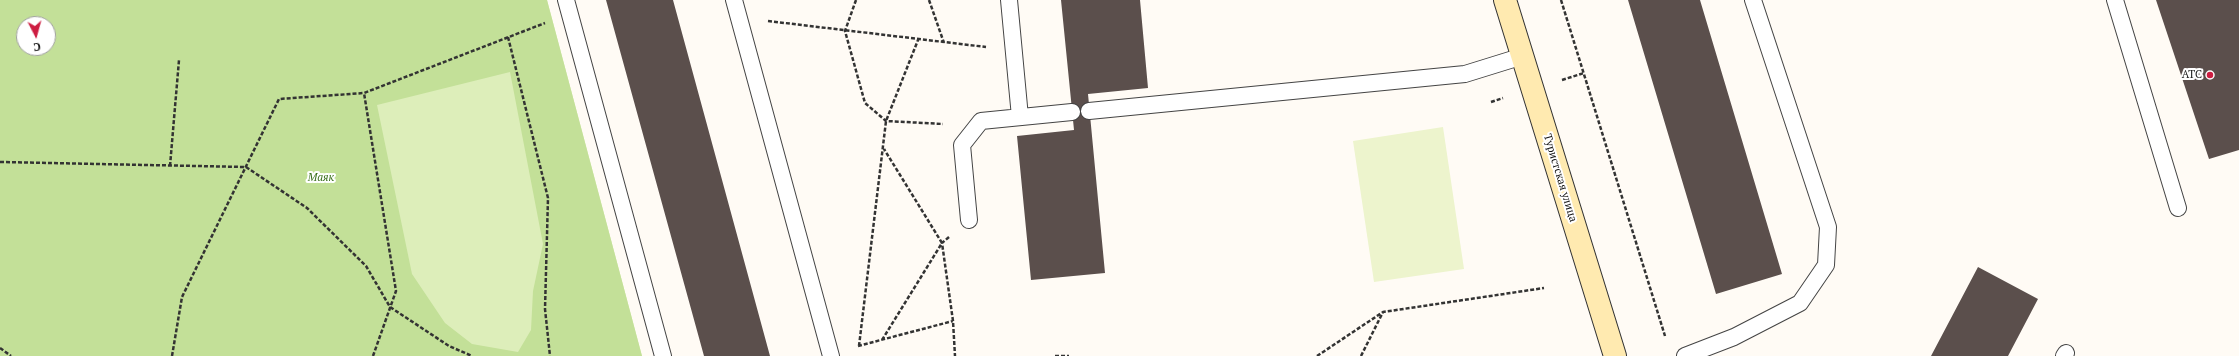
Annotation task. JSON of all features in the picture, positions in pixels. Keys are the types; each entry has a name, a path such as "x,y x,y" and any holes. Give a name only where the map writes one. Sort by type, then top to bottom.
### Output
{"main road":[{"name":"Туристская улица","path":"1505,0 1615,356"}],"lane":[{"path":"734,0 831,355"},
{"path":"1009,0 1020,118"},
{"path":"1685,356 1734,337 1800,303 1826,265 1828,227 1753,0"},
{"path":"2115,0 2178,208"},
{"path":"568,7 663,356"},
{"path":"1089,111 1465,74 1523,56"},
{"path":"969,220 962,145 981,121 1072,112"}],"path":[{"path":"856,0 845,31 865,103 886,121 978,126"},
{"path":"929,0 944,43"},
{"path":"1561,0 1667,341"},
{"path":"172,356 182,297 279,99 364,93 508,38 568,7"},
{"path":"741,26 764,21 1014,50"},
{"path":"508,38 548,198 545,309 550,356"},
{"path":"859,346 886,121 918,40"},
{"path":"170,166 180,60"},
{"path":"1554,82 1584,73"},
{"path":"364,93 396,291 373,356"},
{"path":"1491,102 1505,97"},
{"path":"883,149 942,243 953,321 955,356"},
{"path":"0,162 246,167 307,208 318,218 366,266 390,307 449,346 472,356"},
{"path":"882,340 942,243 969,220"},
{"path":"1317,356 1383,312 1544,288"},
{"path":"1361,356 1383,312"},
{"path":"831,355 953,321"},
{"path":"0,348 11,356"},
{"path":"1055,356 1069,356"}],"green space":[{"name":"Маяк","path":"0,0 547,0 642,356 0,356"},
{"name":"Маяк","path":"0,0 547,0 642,356 0,356","holes":["510,72 543,244 533,291 531,330 518,352 472,344 445,323 412,274 377,105"]},
{"path":"1443,127 1464,269 1374,282 1353,141"}],"building":[{"path":"606,0 673,0 770,356 704,356"},
{"path":"1061,0 1140,0 1148,88 1088,94 1105,273 1031,280 1017,136 1074,130"},
{"path":"1628,0 1700,0 1782,274 1716,294"},
{"name":"АТС","path":"2156,0 2239,0 2239,150 2209,159"},
{"path":"1978,267 2038,299 2008,356 1931,356"}],"place":[{"name":"АТС","path":"2210,75"}]}
